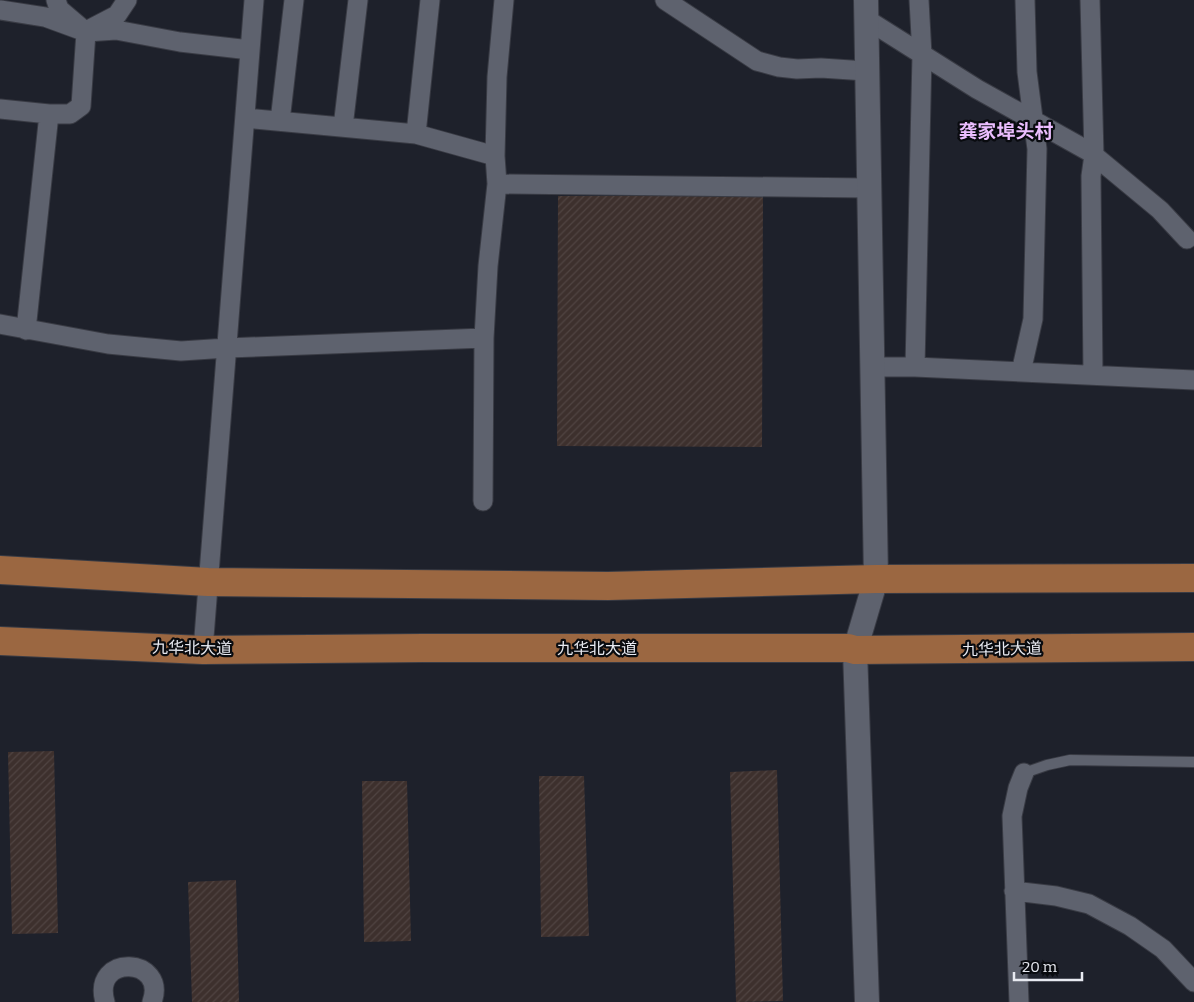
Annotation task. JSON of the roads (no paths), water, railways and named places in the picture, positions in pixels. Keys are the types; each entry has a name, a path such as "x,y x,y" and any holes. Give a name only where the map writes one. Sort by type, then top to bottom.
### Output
{"main road":[{"path":"0,570 208,582 608,586 876,579 1194,578"},
{"name":"九华北大道","path":"0,642 203,650 848,648 855,650 1194,647"}],"street":[{"path":"56,0 58,9 86,32"},
{"path":"86,32 117,15 127,0"},
{"path":"203,650 254,0"},
{"path":"280,121 294,0"},
{"path":"343,127 358,0"},
{"path":"416,134 430,0"},
{"path":"483,501 484,338 488,266 497,184 495,156 498,77 504,0"},
{"path":"666,0 757,61 779,67 797,69 821,68 866,71"},
{"path":"915,367 922,55 919,0"},
{"path":"1021,372 1033,319 1032,285 1037,149 1026,72 1025,0"},
{"path":"1090,0 1094,155 1091,176 1093,375"},
{"path":"866,9 876,579 855,650 868,1002"},
{"path":"866,9 896,36 922,55 1094,155 1160,210 1187,239"},
{"path":"0,10 45,17 86,32 116,30 180,42 250,50"},
{"path":"0,110 70,114 81,106 86,32"},
{"path":"26,330 49,114"},
{"path":"245,118 416,134 495,156"},
{"path":"497,184 868,188"},
{"path":"0,324 108,344 180,351 484,338"},
{"path":"872,367 915,367 1194,380"},
{"path":"1019,1002 1012,816 1018,788 1024,773"},
{"path":"1014,891 1056,896 1089,904 1130,926 1163,949 1194,982"},
{"path":"105,1002 103,987 106,979 118,968 135,966 148,975 153,982 152,1002"}],"lane":[{"path":"1024,773 1047,764 1070,760 1194,762"}],"district":[{"name":"龚家埠头村","path":"1006,131"}]}
